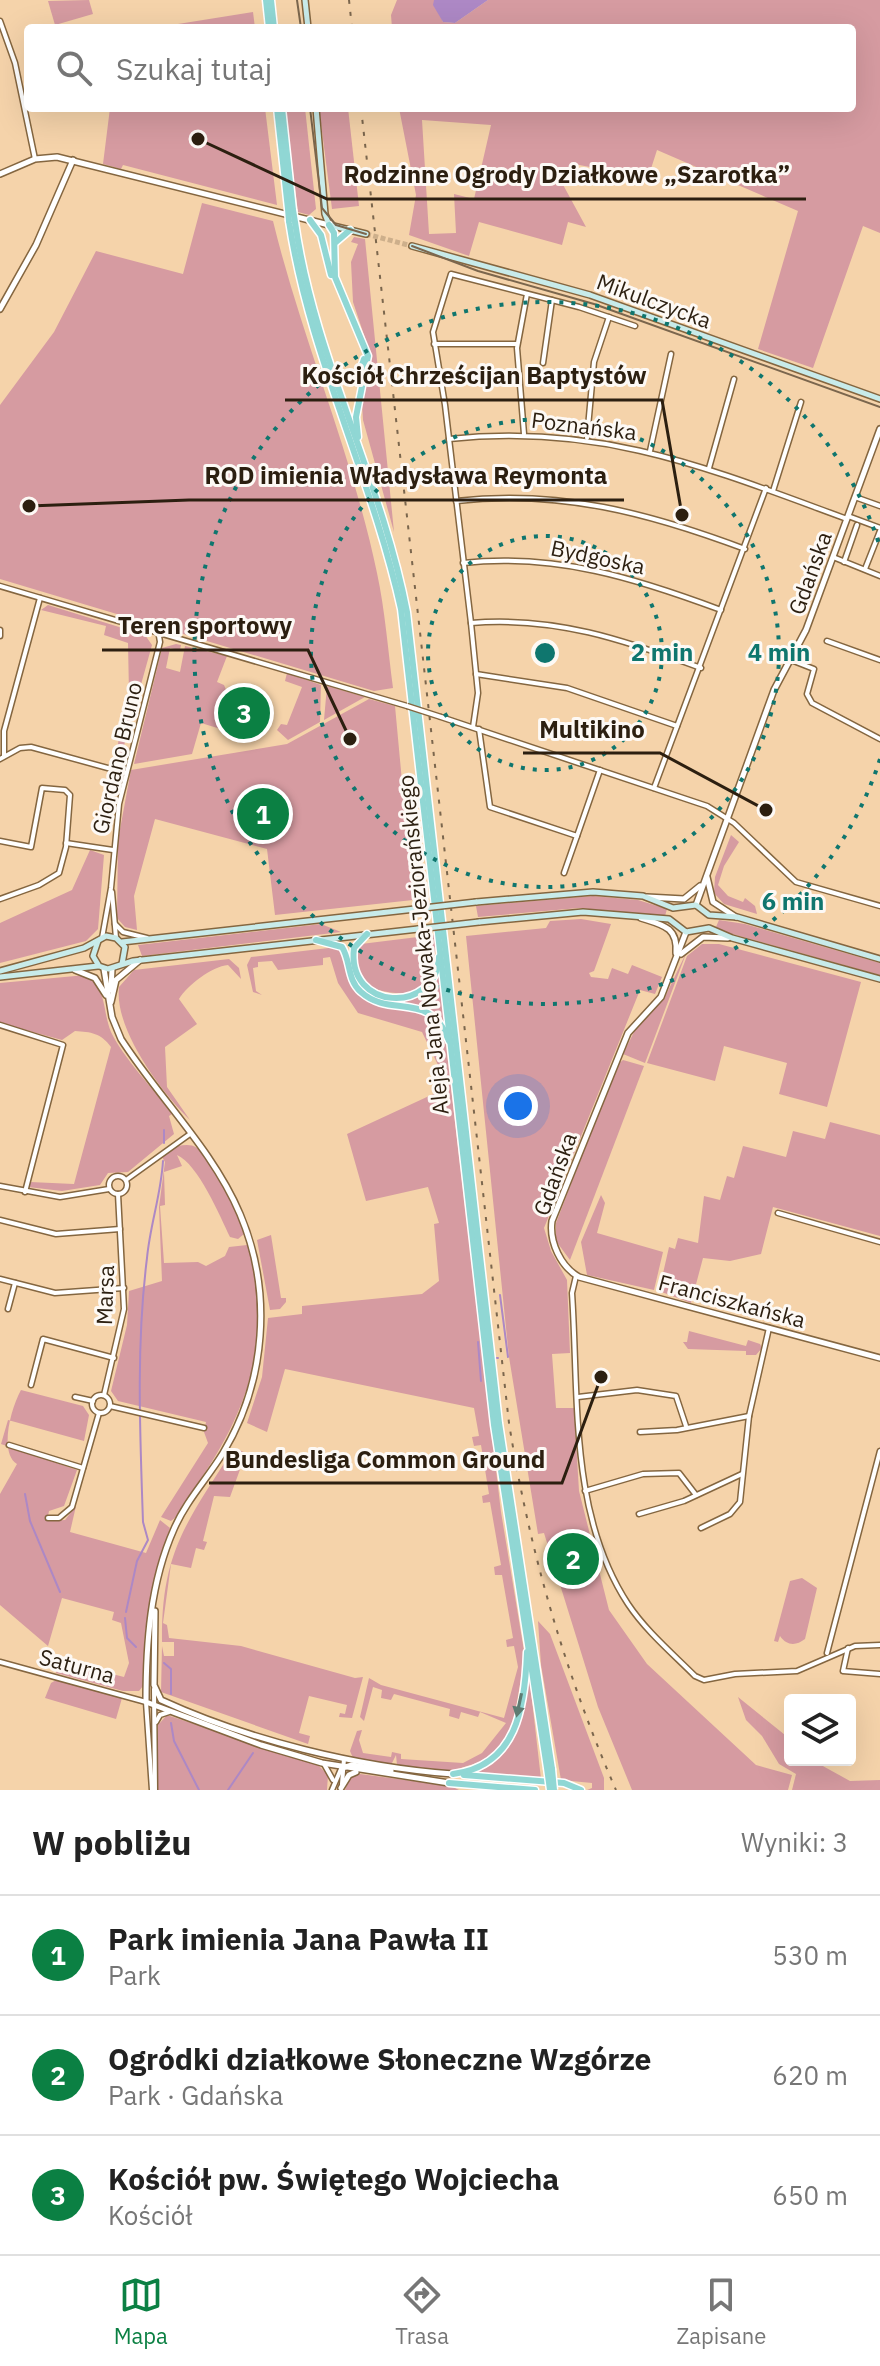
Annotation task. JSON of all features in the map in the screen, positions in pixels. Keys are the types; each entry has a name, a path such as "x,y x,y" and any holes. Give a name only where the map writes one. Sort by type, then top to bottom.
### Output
{"main road":[{"path":"268,0 271,24"},
{"path":"305,0 308,24"},
{"name":"Aleja Jana Nowaka-Jeziorańskiego","path":"280,112 292,221 311,323 384,540 401,609 494,1425 550,1768"},
{"path":"316,112 325,214 334,245 335,277 368,356 356,417 360,452"},
{"path":"310,220 322,240 337,293 363,347 360,371 350,378 338,373 324,348"},
{"name":"Aleja Jana Nowaka-Jeziorańskiego","path":"292,221 324,348 392,550 410,635 499,1423 552,1790"},
{"path":"329,225 366,234"},
{"path":"322,240 329,225"},
{"path":"334,245 340,236 350,230"},
{"name":"Mikulczycka","path":"412,246 590,295 880,399"},
{"path":"122,942 582,892 643,896 673,908 696,905 713,916 737,917 880,959"},
{"path":"677,924 676,915 682,907"},
{"path":"0,974 101,967 112,969 140,960 573,912 666,919 686,932 709,928 732,938 880,979"},
{"path":"699,930 704,921 703,912"},
{"path":"367,934 354,948 360,981 371,992 401,998 421,991 436,974 439,933"},
{"path":"0,974 84,948 100,939 116,938 122,942 126,951 121,965"},
{"path":"100,939 93,956 101,967"},
{"path":"316,940 342,947 355,985 368,998 414,1006 433,1015 445,1031 453,1055"},
{"path":"453,1774 485,1766 509,1742 527,1668 527,1628"},
{"path":"453,1774 564,1783 581,1790"},
{"path":"467,1788 486,1777"},
{"path":"449,1783 467,1788 535,1790"}],"street":[{"path":"0,21 24,107"},
{"path":"25,112 35,159"},
{"path":"0,174 35,159 73,160 329,225"},
{"path":"0,309 36,245 73,160"},
{"name":"Mikulczycka","path":"434,344 434,321 452,272 635,326"},
{"path":"524,434 517,344 527,293"},
{"path":"543,363 552,300"},
{"path":"587,438 595,356 609,317"},
{"path":"517,344 434,344 471,623 478,705 476,728 490,807 577,836"},
{"path":"650,451 671,354"},
{"path":"709,468 734,379"},
{"path":"773,491 801,402"},
{"name":"Gdańska","path":"696,905 774,690 791,660 833,557 880,430"},
{"name":"Poznańska","path":"449,439 524,434 587,438 650,451 709,468 880,530"},
{"path":"654,788 766,488"},
{"path":"456,501 523,497 597,503 657,518 745,549"},
{"path":"855,497 880,506"},
{"path":"844,562 857,525"},
{"path":"864,570 880,530"},
{"path":"871,554 878,557"},
{"path":"833,557 880,576"},
{"name":"Bydgoska","path":"463,563 524,560 592,567 722,610"},
{"path":"0,586 159,636 407,706 707,806 728,818 796,882 880,906"},
{"path":"2,758 4,731 40,598"},
{"path":"471,623 531,621 575,627 701,668"},
{"name":"Giordano Bruno","path":"116,938 111,888 113,850 126,773 159,636"},
{"path":"827,641 880,660"},
{"path":"791,660 814,669 807,694 812,703 880,739"},
{"path":"476,674 567,688 677,726"},
{"path":"2,758 20,748 31,747 126,773"},
{"path":"564,873 600,770"},
{"path":"0,841 31,847 41,791 48,786 65,790 70,795 66,843 59,873 36,887 22,888 0,899"},
{"path":"66,843 113,850"},
{"path":"643,896 684,899 696,892 707,875"},
{"path":"707,875 713,902 737,917"},
{"name":"Giordano Bruno","path":"100,939 111,888"},
{"path":"640,918 671,929 676,937 675,961"},
{"path":"114,923 127,933 153,939"},
{"name":"Gdańska","path":"576,1276 554,1245 552,1221 622,1045 634,1022 661,997 686,932"},
{"path":"675,961 693,941 711,936 732,938"},
{"path":"111,1007 116,980 140,960"},
{"path":"101,967 121,1039 224,1182 245,1225 257,1272 261,1331 255,1374 244,1409 222,1454 179,1518 163,1557 146,1639 146,1702 154,1790"},
{"path":"67,969 95,978 111,1007"},
{"path":"111,1007 112,969"},
{"path":"0,1025 63,1045 25,1192"},
{"path":"0,1186 69,1197 109,1189 118,1194 125,1190 126,1180 190,1134"},
{"path":"109,1189 113,1176 126,1180"},
{"name":"Marsa","path":"104,1395 122,1324 124,1288 118,1194"},
{"path":"778,1213 880,1242"},
{"path":"0,1220 56,1234 120,1229"},
{"path":"576,1276 572,1293 585,1491 594,1533 622,1594 646,1627 701,1680 732,1674 800,1671 827,1655 848,1648 880,1645"},
{"name":"Franciszkańska","path":"576,1276 880,1358"},
{"path":"0,1279 55,1293 124,1288"},
{"path":"8,1309 15,1283"},
{"path":"701,1528 736,1509 749,1416 769,1328"},
{"path":"31,1385 43,1339 114,1358"},
{"path":"578,1397 637,1390 676,1396 686,1426"},
{"path":"75,1397 93,1401 104,1395 110,1406 204,1428"},
{"path":"48,1518 59,1518 72,1507 99,1413 93,1401"},
{"path":"99,1413 106,1412 110,1406"},
{"path":"640,1432 749,1416"},
{"path":"9,1445 83,1468"},
{"path":"827,1655 880,1451"},
{"path":"585,1491 643,1474 679,1473 696,1495"},
{"path":"639,1514 696,1495 742,1474"},
{"path":"154,1790 156,1594"},
{"path":"848,1648 843,1671 880,1674"},
{"name":"Saturna","path":"0,1662 146,1702"},
{"path":"154,1685 156,1696 169,1703 279,1742 344,1759 432,1773"},
{"path":"146,1702 169,1703"},
{"path":"155,1704 169,1712 322,1763 362,1772 449,1783"},
{"path":"156,1728 158,1717 169,1712"},
{"path":"341,1789 344,1759"},
{"path":"322,1763 331,1771 333,1787"},
{"path":"333,1787 342,1768 352,1765 453,1774"},
{"path":"341,1789 349,1775 362,1772"}],"shaded area":[{"path":"89,0 93,14 55,24 48,1"},
{"path":"397,0 434,0 443,22 455,23 488,0 880,0 880,233 863,226 813,368 758,349 798,211 657,150 648,178 574,164 572,175 561,181 586,227 568,222 562,245 479,222 469,256 409,235 416,195 400,112 856,112 856,24 392,24 391,15","holes":["422,120 491,125 474,199 454,194 456,233 429,234"]},
{"path":"434,0 488,0 455,23 443,22 433,5"},
{"path":"253,12 254,24 178,24"},
{"path":"110,112 265,112 277,205 123,165 121,169 103,164"},
{"path":"286,112 305,112 316,209 309,215 298,212"},
{"path":"320,112 348,112 359,206 332,209"},
{"path":"202,203 273,221 367,528 382,601 393,688 374,691 0,579 0,405 54,332 96,251 183,274"},
{"path":"354,237 365,239 394,532 363,420 362,405 371,356 353,302 351,262 358,244 351,242"},
{"path":"48,605 145,635 152,645 120,760 115,757 129,694 128,643 104,635 106,626 41,610"},
{"path":"181,645 180,650 170,648 166,668 180,672 185,646 227,656 217,682 224,685 232,704 224,730 201,723 192,754 134,764 162,648"},
{"path":"287,673 321,685 320,722 288,740 277,730 281,724 287,725 302,687 285,681"},
{"path":"327,686 365,697 324,720"},
{"path":"369,699 395,706 413,900 275,915 267,849 155,819 134,896 137,930 125,927 117,918 118,840 131,770 287,744"},
{"path":"731,835 739,842 724,866 718,885 728,896 743,902 745,898 755,906 757,914 724,904 714,893 715,877"},
{"path":"90,850 104,855 98,929 86,941 0,963 0,923 72,890"},
{"path":"593,896 638,900 667,909 665,916 579,908 478,917 476,906"},
{"path":"581,919 611,924 594,971 589,973 591,977 608,979 612,968 628,974 632,965 662,977 655,994 640,990 544,1228 551,1251 567,1280 570,1353 552,1354 556,1408 574,1408 579,1491 609,1610 647,1664 756,1765 792,1775 788,1790 632,1790 598,1707 544,1533 538,1534 509,1357 466,936 546,928 550,921"},
{"path":"719,920 745,924 880,963 880,975 725,932 716,927"},
{"path":"321,924 341,932 142,956 138,945"},
{"path":"434,935 434,965 419,991 393,993 369,986 356,970 355,958 361,944"},
{"path":"702,944 719,944 861,982 827,1107 779,1094 787,1063 724,1046 715,1081 647,1063 687,956"},
{"path":"337,947 345,957 360,995 412,1008 435,1019 446,1045 501,1512 525,1657 512,1729 493,1758 451,1771 397,1765 396,1755 391,1765 353,1758 350,1751 357,1731 362,1730 359,1740 363,1753 391,1757 392,1752 401,1754 401,1759 463,1763 482,1753 506,1723 480,1712 478,1717 461,1712 459,1719 449,1716 450,1709 394,1694 391,1700 381,1698 382,1690 373,1687 364,1721 360,1717 369,1678 381,1685 504,1718 518,1667 514,1646 507,1647 506,1640 513,1638 502,1575 495,1575 494,1567 501,1565 490,1502 483,1503 482,1496 489,1494 481,1445 474,1446 472,1437 479,1436 474,1408 285,1369 267,1432 247,1423 262,1377 268,1318 302,1314 302,1306 422,1294 439,1281 434,1224 439,1223 428,1187 366,1201 347,1134 442,1090 435,1068 438,1065 422,1032 358,1013 338,983 330,957 323,958 323,965 278,970 272,961 258,962 258,967 253,968 256,991 262,995 253,992 247,965 251,957"},
{"path":"687,951 645,1063 623,1054 638,1024 665,997"},
{"path":"229,959 239,968 241,979 228,965 215,969 194,983 179,999 197,1024 165,1047 167,1087 190,1120 153,1077 142,1059 124,1022 119,1004 119,987 134,970"},
{"path":"440,971 445,1023 416,1007 382,998 418,996"},
{"path":"86,975 101,994 108,1024 116,1041 172,1114 169,1116 174,1134 128,1172 108,1173 100,1185 62,1191 28,1187 30,1182 74,1184 111,1047 91,1033 75,1031 62,1040 0,1023 0,983"},
{"path":"357,978 364,988 382,998 367,993"},
{"path":"623,1060 644,1066 570,1260 556,1241 556,1223 617,1065"},
{"path":"830,1122 880,1135 880,1236 773,1207 761,1254 730,1261 703,1258 691,1303 659,1291 669,1247 675,1249 678,1238 698,1243 704,1196 720,1200 727,1176 734,1178 743,1146 786,1157 793,1131 825,1139"},
{"path":"190,1145 204,1155 219,1176 244,1234 238,1239 230,1237 200,1179 177,1155 182,1166 164,1172 165,1205 160,1206 164,1263 198,1262 206,1266 225,1256 229,1247 247,1245 255,1271 258,1326 250,1377 233,1424 207,1470 171,1521 161,1517 208,1443 204,1432 206,1422 118,1401 111,1391 127,1325 129,1291 162,1281 159,1207 165,1162 162,1157 178,1146"},
{"path":"601,1195 605,1203 597,1233 663,1252 654,1290 587,1275 581,1242"},
{"path":"271,1235 281,1298 286,1298 286,1302 280,1309 270,1310 257,1240"},
{"path":"689,1331 746,1346 748,1340 760,1344 762,1348 756,1355 746,1355 746,1351 688,1349 683,1342 687,1342"},
{"path":"21,1390 83,1406 89,1415 84,1441 10,1421"},
{"path":"8,1420 10,1421 8,1446 1,1444"},
{"path":"8,1446 77,1470 64,1506 49,1511 47,1521 65,1520 76,1506 70,1532 146,1553 160,1520 170,1528 145,1631 143,1686 139,1691 123,1691 56,1673 59,1655 73,1664 124,1677 129,1663 121,1623 112,1620 114,1612 62,1598 48,1646 0,1605 0,1494 17,1464"},
{"path":"237,1449 246,1453 230,1497 214,1496 203,1541 207,1542 204,1550 196,1548 191,1568 171,1564 190,1519 232,1451"},
{"path":"171,1565 163,1623 167,1625 169,1638 241,1646 355,1678 363,1677 352,1718 339,1717 340,1713 345,1714 347,1705 309,1696 299,1733 310,1736 308,1744 161,1692 162,1646 164,1656 174,1656 174,1642 162,1642 163,1611 166,1584"},
{"path":"802,1578 817,1588 805,1639 792,1644 780,1636 778,1642 774,1641 790,1581"},
{"path":"538,1621 550,1634 604,1778 604,1790 587,1790 592,1788 592,1783 561,1780 541,1665"},
{"path":"529,1674 541,1779 474,1773 488,1766 508,1745 519,1719"},
{"path":"58,1679 122,1698 116,1719 45,1698 51,1683"},
{"path":"738,1697 784,1734 784,1766 823,1766 850,1781 880,1780 880,1790 792,1790 796,1774 779,1764 762,1736 746,1720"},
{"path":"167,1715 318,1765 328,1775 327,1790 157,1790 158,1725"},
{"path":"360,1774 451,1786 459,1790 345,1790 350,1778"}],"waterway":[{"path":"164,1130 164,1143"},
{"path":"126,1612 137,1561 148,1540 143,1522 141,1324 148,1246 163,1161"},
{"path":"500,1295 508,1357"},
{"path":"478,1342 481,1381"},
{"path":"25,1494 30,1521 60,1592"},
{"path":"125,1618 127,1638 136,1647"},
{"path":"164,1663 171,1669 171,1694"},
{"path":"171,1723 174,1741 199,1790"},
{"path":"228,1790 253,1753"}],"tunnel":[{"path":"366,234 412,246"}],"tram line":[{"path":"297,0 300,24"},
{"path":"310,112 322,208 336,225 366,234"},
{"path":"412,246 478,271 594,304 880,407"}],"railway":[{"path":"349,0 352,24"},
{"path":"361,112 509,1423 527,1517 551,1610 581,1701 616,1790"}],"place":[{"name":"Rodzinne Ogrody Działkowe „Szarotka”","path":"198,139"},
{"name":"ROD imienia Władysława Reymonta","path":"29,506"},
{"name":"Kościół Chrześcijan Baptystów","path":"682,515"},
{"name":"Kościół pw. Świętego Wojciecha","path":"244,713"},
{"name":"Teren sportowy","path":"350,739"},
{"name":"Multikino","path":"766,810"},
{"name":"Park imienia Jana Pawła II","path":"263,814"},
{"name":"Bundesliga Common Ground","path":"601,1377"},
{"name":"Ogródki działkowe Słoneczne Wzgórze","path":"573,1559"}]}
